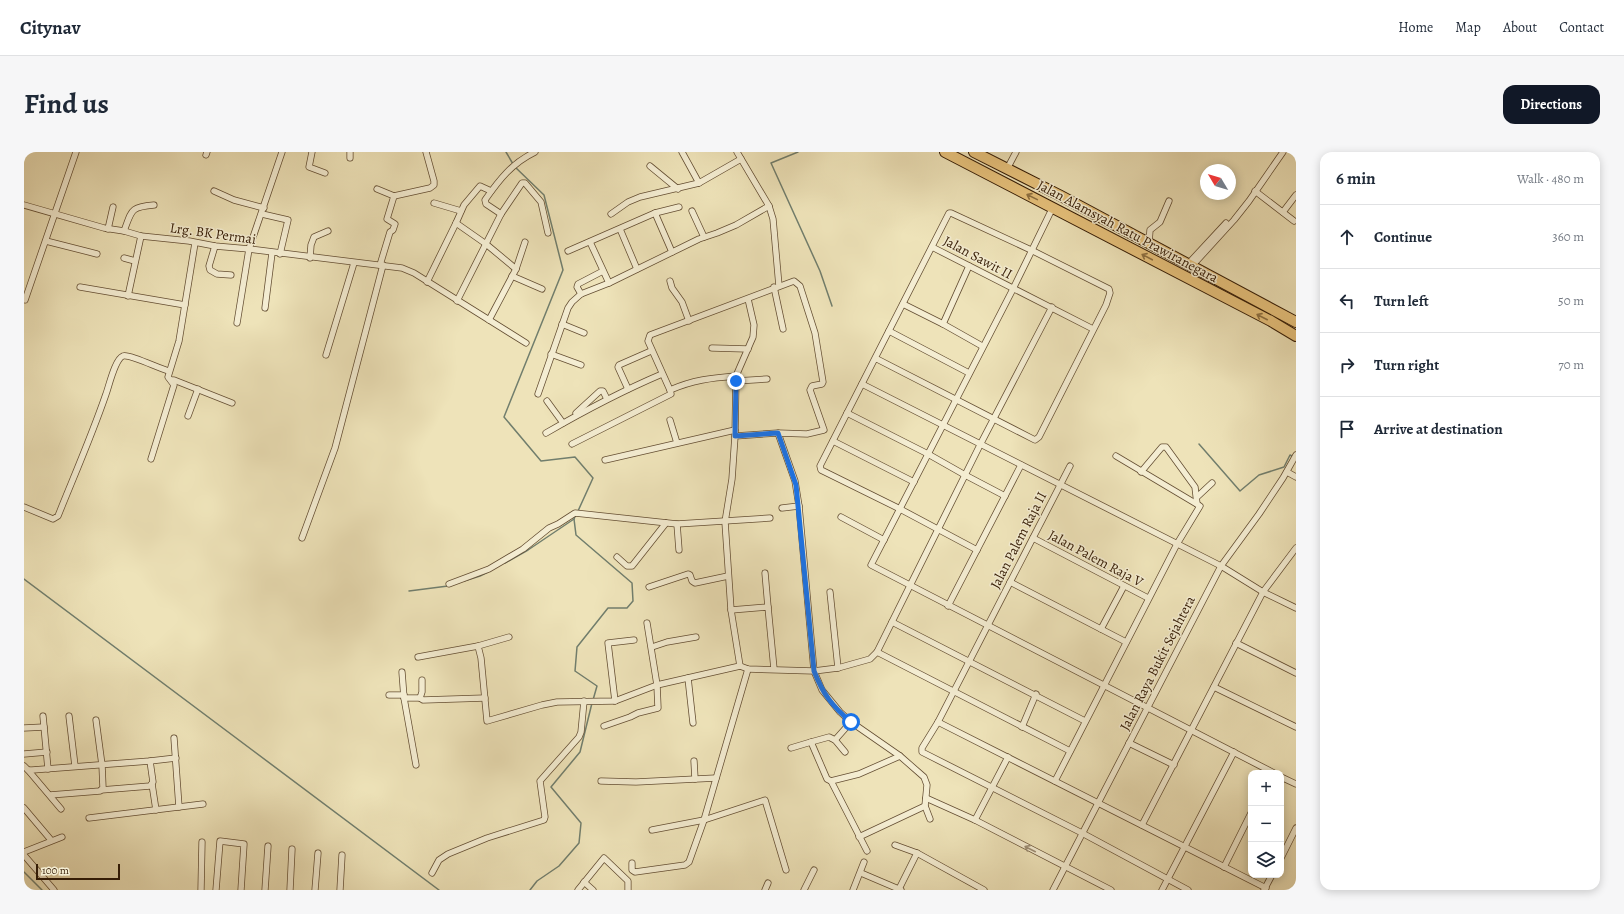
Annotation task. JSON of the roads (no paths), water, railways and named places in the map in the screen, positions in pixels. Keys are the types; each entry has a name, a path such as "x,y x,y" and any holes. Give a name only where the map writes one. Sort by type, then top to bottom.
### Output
{"highway":[{"name":"Jalan Alamsyah Ratu Prawiranegara","path":"945,152 1271,321 1296,336"},
{"name":"Jalan Alamsyah Ratu Prawiranegara","path":"974,152 1007,168 1296,322"},
{"path":"1174,271 1187,264"}],"street":[{"path":"25,300 76,152"},
{"path":"237,323 249,249 282,152"},
{"path":"312,152 310,167 325,173"},
{"path":"377,190 394,196 430,188 434,185 426,152"},
{"path":"501,214 485,202 491,191 507,171 518,161 535,152"},
{"path":"682,152 699,183"},
{"path":"737,152 769,206 773,219 776,287 783,329"},
{"path":"1007,168 1016,152"},
{"path":"1187,264 1250,201 1255,191 1283,152"},
{"path":"611,214 628,202 640,197 699,183 741,159"},
{"path":"650,166 678,189"},
{"path":"457,301 501,214 523,182 541,202 548,233"},
{"path":"427,282 467,200 480,186 491,191"},
{"path":"214,191 234,200 264,208"},
{"path":"1255,191 1294,221"},
{"path":"1283,212 1296,195"},
{"path":"302,538 335,448 390,232 393,230 395,224 387,219 394,196"},
{"path":"1149,243 1150,230 1160,222 1169,201"},
{"path":"434,203 461,211"},
{"name":"Lrg. BK Permai","path":"24,205 108,229 124,231 141,236 310,258 402,268 414,273 526,343"},
{"path":"124,231 134,210 138,206 154,205"},
{"path":"538,394 562,324 572,302 581,294 609,283 704,237 736,225 769,206"},
{"path":"108,229 113,207"},
{"path":"568,251 655,213 680,207"},
{"path":"1053,207 1013,289 982,346 914,482 872,561 872,566 1267,770"},
{"path":"692,211 704,237"},
{"path":"655,213 672,252"},
{"path":"875,358 1035,440 1038,439 1094,330 1106,305 1110,293 1109,289 1031,250 951,213 948,214 820,466 820,469 977,550"},
{"path":"262,214 288,220 280,254"},
{"path":"456,223 486,244 516,269"},
{"path":"620,229 638,269"},
{"path":"310,258 311,245 314,237 328,231"},
{"path":"128,296 141,236"},
{"path":"46,241 97,254"},
{"path":"489,320 516,269 525,242"},
{"path":"590,242 609,283"},
{"path":"151,459 174,385 167,378 179,341 195,243"},
{"path":"215,246 209,266 210,270 217,274 231,274"},
{"name":"Jalan Sawit II","path":"932,247 1013,289 1052,307 1094,330"},
{"path":"265,308 272,253"},
{"path":"124,258 136,261"},
{"path":"326,355 354,263"},
{"path":"943,324 969,266"},
{"path":"581,294 577,287 578,284 603,271"},
{"path":"512,276 542,289"},
{"path":"670,281 672,288 682,302 689,321"},
{"path":"572,444 670,396 670,390 651,351 648,341 650,335 748,299 776,287 794,281 798,284 815,333 823,382 822,384 812,386 810,390 824,428 822,432 807,434 735,433 678,443 604,460"},
{"path":"80,287 185,305"},
{"path":"740,666 731,610 725,522 732,479 736,379 754,331 748,299"},
{"path":"903,304 982,346"},
{"path":"478,646 481,658 487,721 557,702 615,701 657,685 740,666 748,669 814,671 838,668 870,660 878,652 980,445 1052,307"},
{"path":"562,324 584,333"},
{"path":"890,330 969,373"},
{"path":"712,348 748,349"},
{"path":"628,389 618,368 651,351"},
{"path":"551,354 581,365"},
{"path":"24,507 53,519 58,516 106,396 116,365 122,357 125,356 135,358 169,372"},
{"path":"546,433 607,399 662,374"},
{"path":"670,390 693,381 707,378 767,379"},
{"path":"170,380 174,380 232,403"},
{"path":"862,384 1220,566 1263,592 1296,608"},
{"path":"188,416 198,389"},
{"path":"570,419 600,391 603,391 607,399"},
{"path":"547,401 563,423"},
{"path":"847,414 928,454 1005,496"},
{"path":"670,420 678,443"},
{"path":"778,433 795,481 799,506 814,671 822,690 830,702 851,722 900,756 924,777 927,785 925,806 930,819"},
{"path":"833,441 914,482"},
{"path":"1141,472 1162,447 1166,447 1192,482 1196,491 1196,504"},
{"name":"Jalan Raya Bukit Sejahtera","path":"1053,890 1220,566 1259,514 1296,455"},
{"path":"1055,781 1148,598 1177,544 1200,506 1116,456"},
{"path":"948,606 1021,465"},
{"name":"Jalan Palem Raja II","path":"992,788 922,752 922,748 938,722 1070,466"},
{"path":"1287,471 1296,477"},
{"path":"1197,497 1212,483"},
{"path":"782,508 799,506"},
{"path":"449,584 489,569 523,549 549,528 575,513 587,513 677,524 770,518"},
{"path":"841,517 884,540"},
{"path":"617,557 627,566 632,566 666,523"},
{"path":"677,524 679,550"},
{"name":"Jalan Palem Raja V","path":"1033,538 1148,598"},
{"path":"1142,825 1263,592 1296,548"},
{"path":"766,573 774,669"},
{"path":"649,587 688,574 690,574 692,581 695,583 728,576"},
{"path":"1010,582 1126,642"},
{"path":"1101,629 1124,586"},
{"path":"830,592 838,668"},
{"path":"731,610 768,607"},
{"path":"892,622 1036,694 1085,721"},
{"path":"604,726 638,713 658,708 657,685 647,623"},
{"path":"418,657 478,646 509,637"},
{"path":"652,647 667,642 696,637"},
{"path":"615,701 608,643 634,640"},
{"path":"1236,643 1296,673"},
{"path":"878,652 1070,752"},
{"path":"632,863 632,870 635,872 687,864 704,820 748,669"},
{"path":"402,672 404,697 416,765"},
{"path":"688,678 693,723"},
{"path":"420,698 422,692 422,680"},
{"path":"1214,687 1296,727"},
{"path":"1022,727 1036,694"},
{"path":"389,695 420,698 423,700 485,698"},
{"path":"432,873 439,860 448,854 487,838 544,820 540,781 579,737 586,701"},
{"path":"44,716 48,769"},
{"path":"69,716 75,766"},
{"path":"96,720 102,765 103,786 101,790"},
{"path":"835,740 851,722"},
{"path":"938,722 1185,846 1265,889 1270,878"},
{"path":"24,728 44,727"},
{"path":"791,748 826,737 835,740 845,752"},
{"path":"174,738 179,807"},
{"path":"811,742 827,779 831,781 867,851"},
{"path":"1129,743 1174,765"},
{"path":"24,754 47,752"},
{"path":"1162,890 1234,752"},
{"path":"831,781 859,774 900,756"},
{"path":"975,820 1008,757"},
{"path":"26,768 48,769 176,758"},
{"path":"150,761 156,810"},
{"path":"694,761 695,779"},
{"path":"26,768 60,809"},
{"path":"601,781 636,782 716,778"},
{"path":"1284,778 1296,784"},
{"path":"50,796 150,786 152,784"},
{"path":"992,788 1188,890"},
{"path":"926,798 975,820 1110,890"},
{"path":"652,830 704,820 765,800 786,870"},
{"path":"89,818 203,804"},
{"path":"859,837 925,806"},
{"path":"24,808 51,840"},
{"path":"1224,866 1248,819"},
{"path":"1284,852 1296,828"},
{"path":"24,852 62,836"},
{"path":"216,890 220,841 244,844 241,890"},
{"path":"201,890 202,842"},
{"path":"895,845 917,854 984,890"},
{"path":"264,890 268,846"},
{"path":"290,890 292,850"},
{"path":"315,890 318,853"},
{"path":"340,890 342,854"},
{"path":"861,873 900,890 917,854"},
{"path":"24,855 54,890"},
{"path":"578,890 604,858 628,881 628,890"},
{"path":"853,890 861,873 864,862"},
{"path":"804,890 814,870"},
{"path":"584,882 593,890"},
{"path":"764,890 768,883"}],"waterway":[{"path":"506,152 513,164"},
{"path":"798,152 771,163 820,271 832,306"},
{"path":"515,167 544,195 563,270 504,417 541,461 575,457 593,478 578,511"},
{"path":"1199,444 1240,491 1259,475 1284,467 1290,455 1294,457"},
{"path":"576,514 574,519 576,535 632,583 633,601 627,608 608,608 577,647 575,671 597,686 593,700"},
{"path":"505,563 528,550 574,519"},
{"path":"464,581 488,572"},
{"path":"24,579 439,890"},
{"path":"409,591 448,586"},
{"path":"530,890 537,881 559,866 579,843 581,823 551,787 580,752 592,703"},
{"path":"24,872 42,890"}]}
